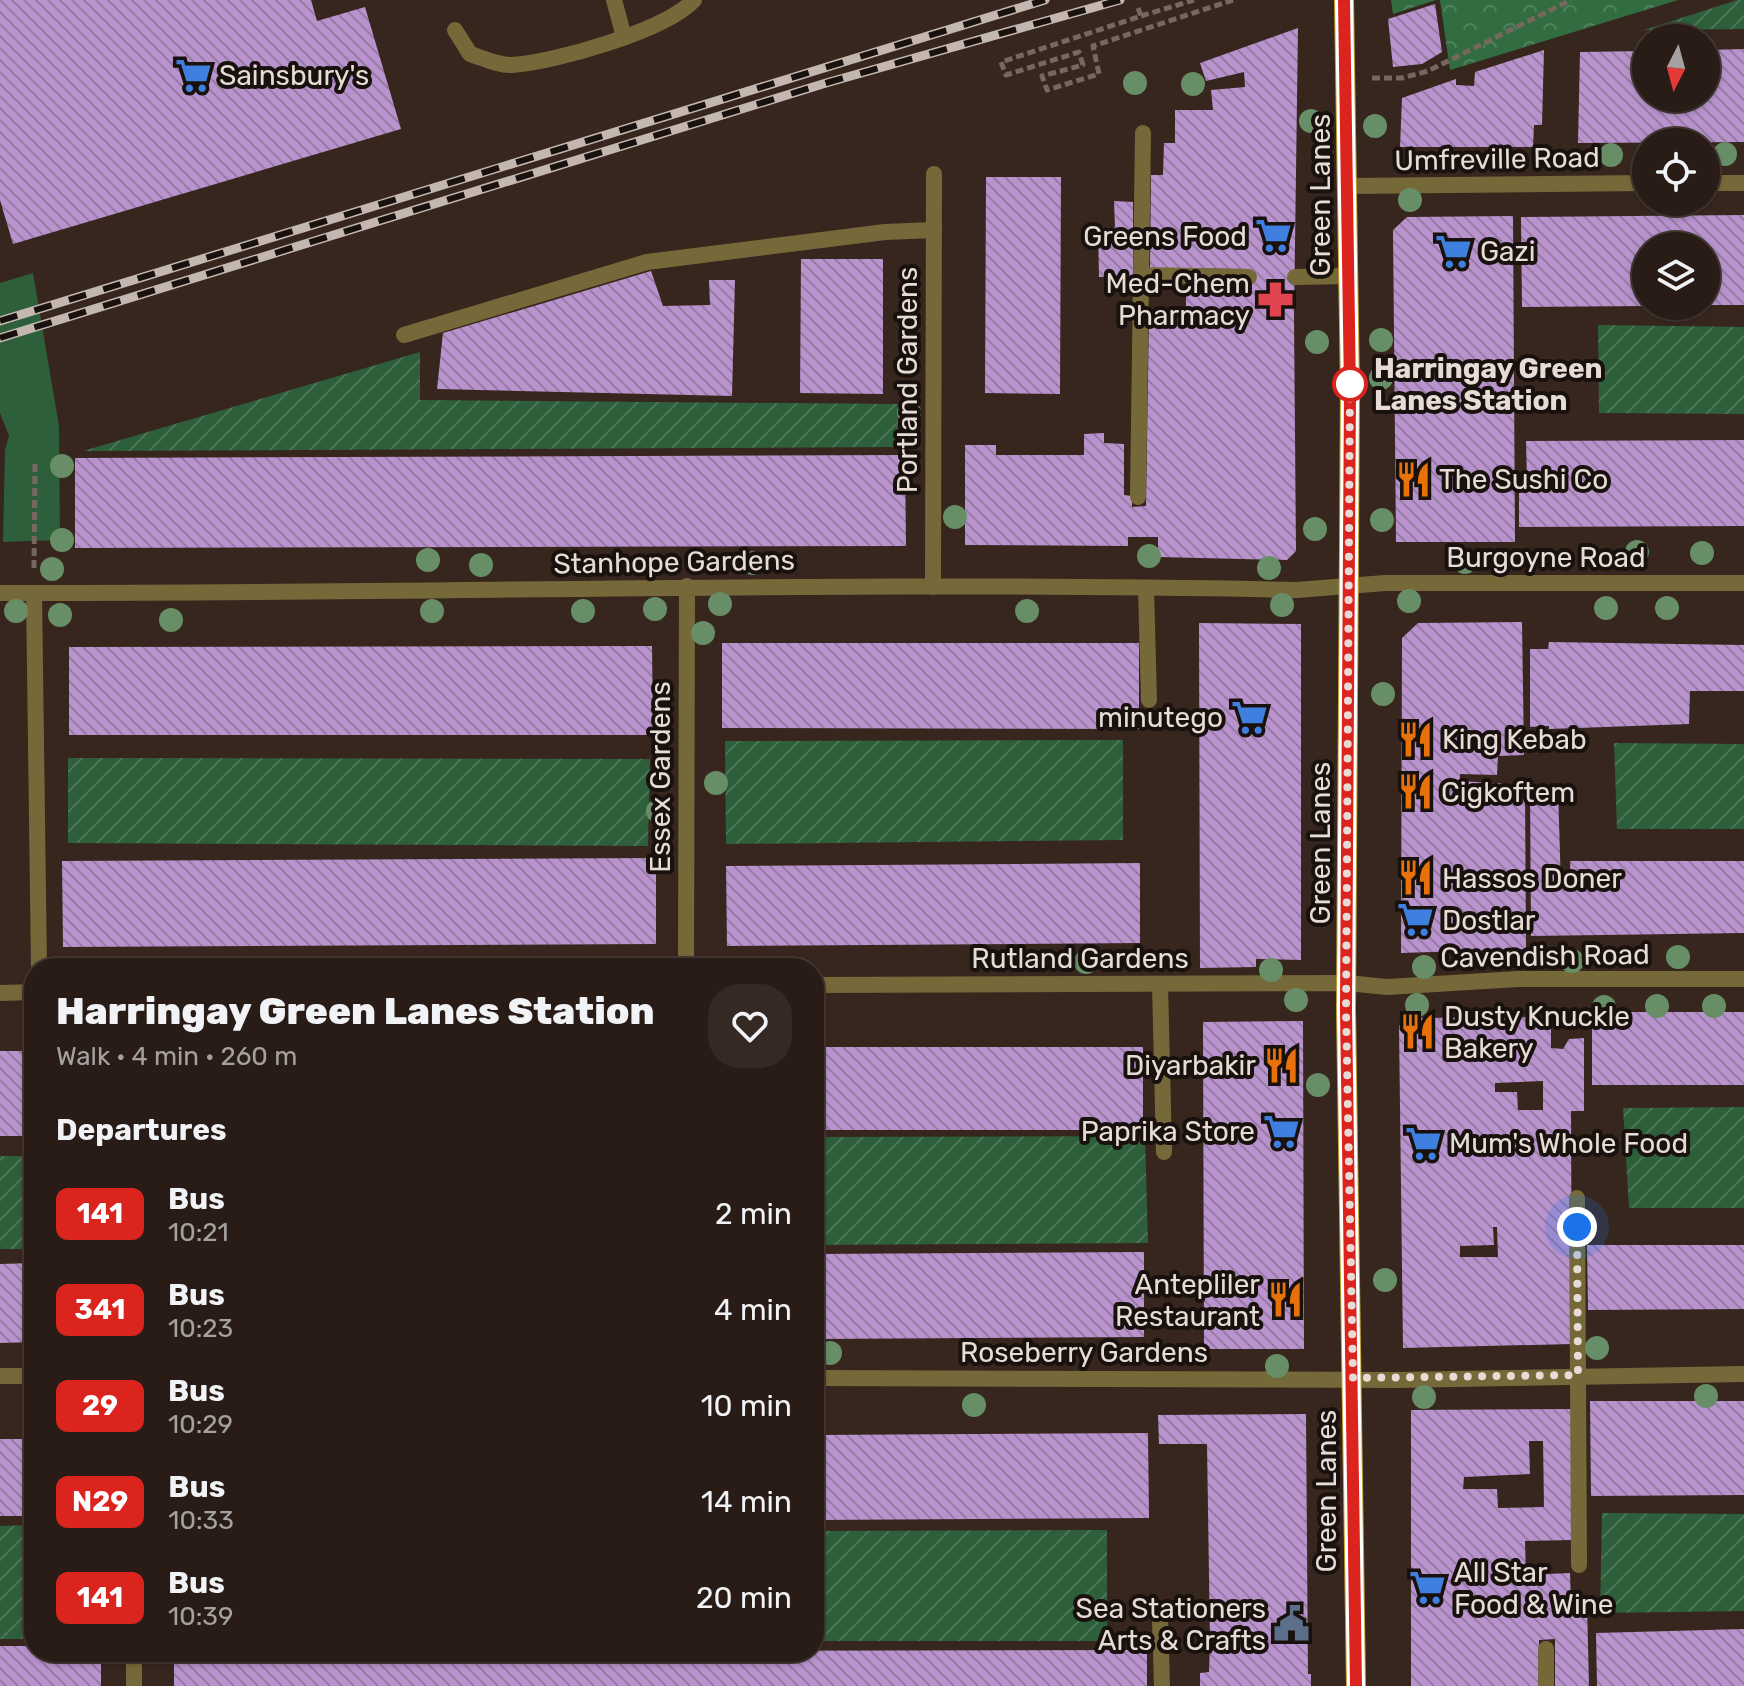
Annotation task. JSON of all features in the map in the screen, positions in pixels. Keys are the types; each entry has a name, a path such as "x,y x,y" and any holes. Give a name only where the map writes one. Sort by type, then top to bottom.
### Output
{"main road":[{"name":"Green Lanes","path":"1344,0 1348,186 1347,983 1356,1686"}],"street":[{"path":"614,0 624,37"},
{"path":"455,30 470,54 509,66 557,58 624,37 684,10 694,0"},
{"path":"1138,497 1143,133"},
{"name":"Portland Gardens","path":"933,587 934,174"},
{"name":"Umfreville Road","path":"1348,186 1632,183"},
{"path":"1720,183 1744,183"},
{"path":"404,335 647,262 885,232 934,230"},
{"path":"1142,275 1249,277"},
{"path":"1295,277 1348,276"},
{"name":"Burgoyne Road","path":"1348,584 1744,583"},
{"name":"Stanhope Gardens","path":"0,593 367,593 687,586 1297,590 1348,584"},
{"name":"Essex Gardens","path":"686,958 687,586"},
{"path":"1146,588 1149,700"},
{"path":"34,593 39,958"},
{"name":"Cavendish Road","path":"1347,983 1387,987 1518,979 1744,979"},
{"name":"Rutland Gardens","path":"824,985 1347,983"},
{"path":"1160,984 1164,1152"},
{"path":"0,993 24,992"},
{"path":"1577,1198 1579,1565"},
{"name":"Roseberry Gardens","path":"824,1378 1744,1374"},
{"path":"0,1376 24,1376"},
{"path":"1160,1620 1162,1686"},
{"path":"1546,1649 1546,1686"},
{"path":"134,1662 134,1686"}],"path":[{"path":"1194,0 1001,62 1006,75 1079,52 1083,65 1042,76 1047,90 1099,74 1093,46 1233,0"},
{"path":"1347,79 1402,78 1428,71 1571,0"},
{"path":"1138,8 1141,16"},
{"path":"34,593 35,462"}],"green space":[{"path":"1391,0 1436,0 1393,14"},
{"path":"1440,0 1678,0 1450,70"},
{"path":"1744,0 1744,29 1720,29 1720,24 1663,24"},
{"path":"33,273 59,426 60,540 3,542 5,450 9,436 0,413 0,283"},
{"path":"1598,325 1744,327 1744,414 1599,413"},
{"path":"420,352 420,400 898,404 898,447 83,451"},
{"path":"1123,740 1123,840 726,844 725,741"},
{"path":"1614,743 1744,744 1744,829 1617,829"},
{"path":"68,758 650,759 648,846 68,843"},
{"path":"1744,1107 1744,1208 1629,1208 1623,1108"},
{"path":"1145,1136 1148,1243 824,1245 824,1137"},
{"path":"0,1156 24,1156 24,1249 0,1249"},
{"path":"1602,1513 1744,1514 1744,1611 1600,1613"},
{"path":"24,1525 24,1639 0,1639 0,1526"},
{"path":"1107,1530 1107,1641 824,1641 824,1531"}],"building":[{"name":"Sainsbury's","path":"0,0 311,0 317,21 365,7 401,129 13,244 0,200"},
{"path":"1435,4 1442,52 1422,64 1393,67 1388,19"},
{"path":"1298,28 1294,317 1296,551 1287,560 1158,557 1158,537 1128,537 1128,546 965,545 965,445 996,445 996,455 1084,455 1084,434 1104,433 1104,443 1124,444 1124,495 1132,496 1132,507 1146,506 1149,315 1186,315 1186,285 1249,286 1249,269 1150,268 1151,175 1163,175 1164,143 1175,143 1175,110 1213,110 1211,90 1245,87 1244,72 1206,81 1200,63"},
{"path":"1744,49 1744,142 1720,142 1720,128 1632,128 1632,143 1578,143 1580,52 1632,51 1632,112 1720,112 1720,50"},
{"path":"1544,50 1542,125 1534,125 1533,147 1400,147 1402,98 1456,79 1456,85 1474,86 1475,72"},
{"path":"986,177 1061,177 1060,394 985,393"},
{"path":"1114,201 1133,202 1133,276 1099,277 1098,227 1115,227"},
{"path":"1744,215 1744,305 1720,305 1720,232 1632,232 1632,306 1522,307 1521,217"},
{"path":"1513,216 1515,542 1396,542 1393,230 1407,217"},
{"path":"801,259 883,259 883,394 800,393"},
{"path":"651,271 663,306 710,305 709,280 735,280 732,396 437,389 443,333"},
{"path":"1744,440 1744,526 1519,527 1519,481 1527,480 1526,441"},
{"path":"905,455 906,546 75,548 75,458"},
{"path":"1522,622 1524,755 1498,756 1497,775 1460,774 1460,781 1525,785 1526,949 1401,953 1402,638 1418,623"},
{"path":"1199,623 1301,624 1301,960 1256,959 1256,967 1200,968"},
{"path":"1549,642 1744,645 1744,691 1690,691 1689,724 1530,727 1530,649 1548,649"},
{"path":"722,643 1139,643 1139,729 722,728"},
{"path":"652,646 653,735 69,735 69,647"},
{"path":"1558,787 1561,888 1571,888 1570,861 1744,861 1744,933 1531,936 1530,788"},
{"path":"656,858 656,944 63,947 62,861"},
{"path":"1140,863 1140,943 727,946 726,866"},
{"path":"1592,1012 1744,1012 1744,1085 1592,1085"},
{"path":"1551,1017 1551,1048 1563,1049 1569,1039 1584,1038 1584,1111 1571,1111 1572,1344 1403,1348 1399,1026 1406,1018","holes":["1543,1081 1543,1110 1518,1110 1517,1092 1495,1092 1495,1083","1493,1227 1497,1227 1498,1257 1460,1257 1460,1246 1494,1245"]},
{"path":"1303,1021 1304,1349 1204,1349 1203,1022"},
{"path":"824,1047 1143,1047 1143,1130 824,1130"},
{"path":"0,1051 24,1051 24,1136 0,1136"},
{"path":"1587,1245 1744,1245 1744,1309 1588,1310"},
{"path":"1144,1252 1144,1337 824,1339 824,1254"},
{"path":"24,1263 24,1342 0,1343 0,1264"},
{"path":"1590,1401 1744,1401 1744,1495 1591,1496"},
{"path":"1571,1409 1572,1540 1525,1541 1526,1575 1570,1573 1571,1605 1587,1604 1589,1686 1555,1686 1555,1639 1539,1640 1539,1686 1411,1686 1411,1410","holes":["1529,1441 1543,1441 1544,1507 1498,1508 1497,1489 1463,1489 1464,1477 1530,1474"]},
{"path":"1306,1414 1308,1674 1311,1674 1311,1686 1200,1686 1200,1673 1209,1672 1210,1642 1207,1444 1159,1444 1158,1415"},
{"path":"1148,1433 1149,1518 824,1520 824,1435"},
{"path":"0,1439 24,1439 24,1516 0,1516"},
{"path":"1744,1629 1744,1686 1597,1686 1596,1633"},
{"path":"0,1646 24,1646 24,1662 101,1662 101,1686 0,1686"},
{"path":"1147,1650 1147,1686 174,1686 174,1662 824,1662 824,1651"}],"railway":[{"path":"0,321 1045,0"},
{"path":"0,338 826,83 1120,0"}],"bus line":[{"name":"141","path":"1344,0 1350,390 1346,1010 1356,1686"}],"place":[{"name":"Sainsbury's","path":"193,75"},
{"name":"Greens Food","path":"1273,236"},
{"name":"Gazi","path":"1454,251"},
{"name":"Med-Chem Pharmacy","path":"1276,299"},
{"name":"Harringay Green Lanes Station","path":"1350,384"},
{"name":"The Sushi Co","path":"1413,479"},
{"name":"minutego","path":"1249,717"},
{"name":"King Kebab","path":"1416,739"},
{"name":"Cigkoftem","path":"1415,792"},
{"name":"Hassos Doner","path":"1416,878"},
{"name":"Dostlar","path":"1416,920"},
{"name":"Dusty Knuckle Bakery","path":"1418,1032"},
{"name":"Diyarbakir","path":"1282,1065"},
{"name":"Paprika Store","path":"1281,1131"},
{"name":"Mum's Whole Food","path":"1423,1143"},
{"name":"Antepliler Restaurant","path":"1286,1300"},
{"name":"All Star Food & Wine","path":"1428,1588"},
{"name":"Sea Stationers Arts & Crafts","path":"1292,1624"}],"route":[{"path":"1350,384 1346,1010 1353,1378 1397,1380 1578,1375 1577,1227"}]}
